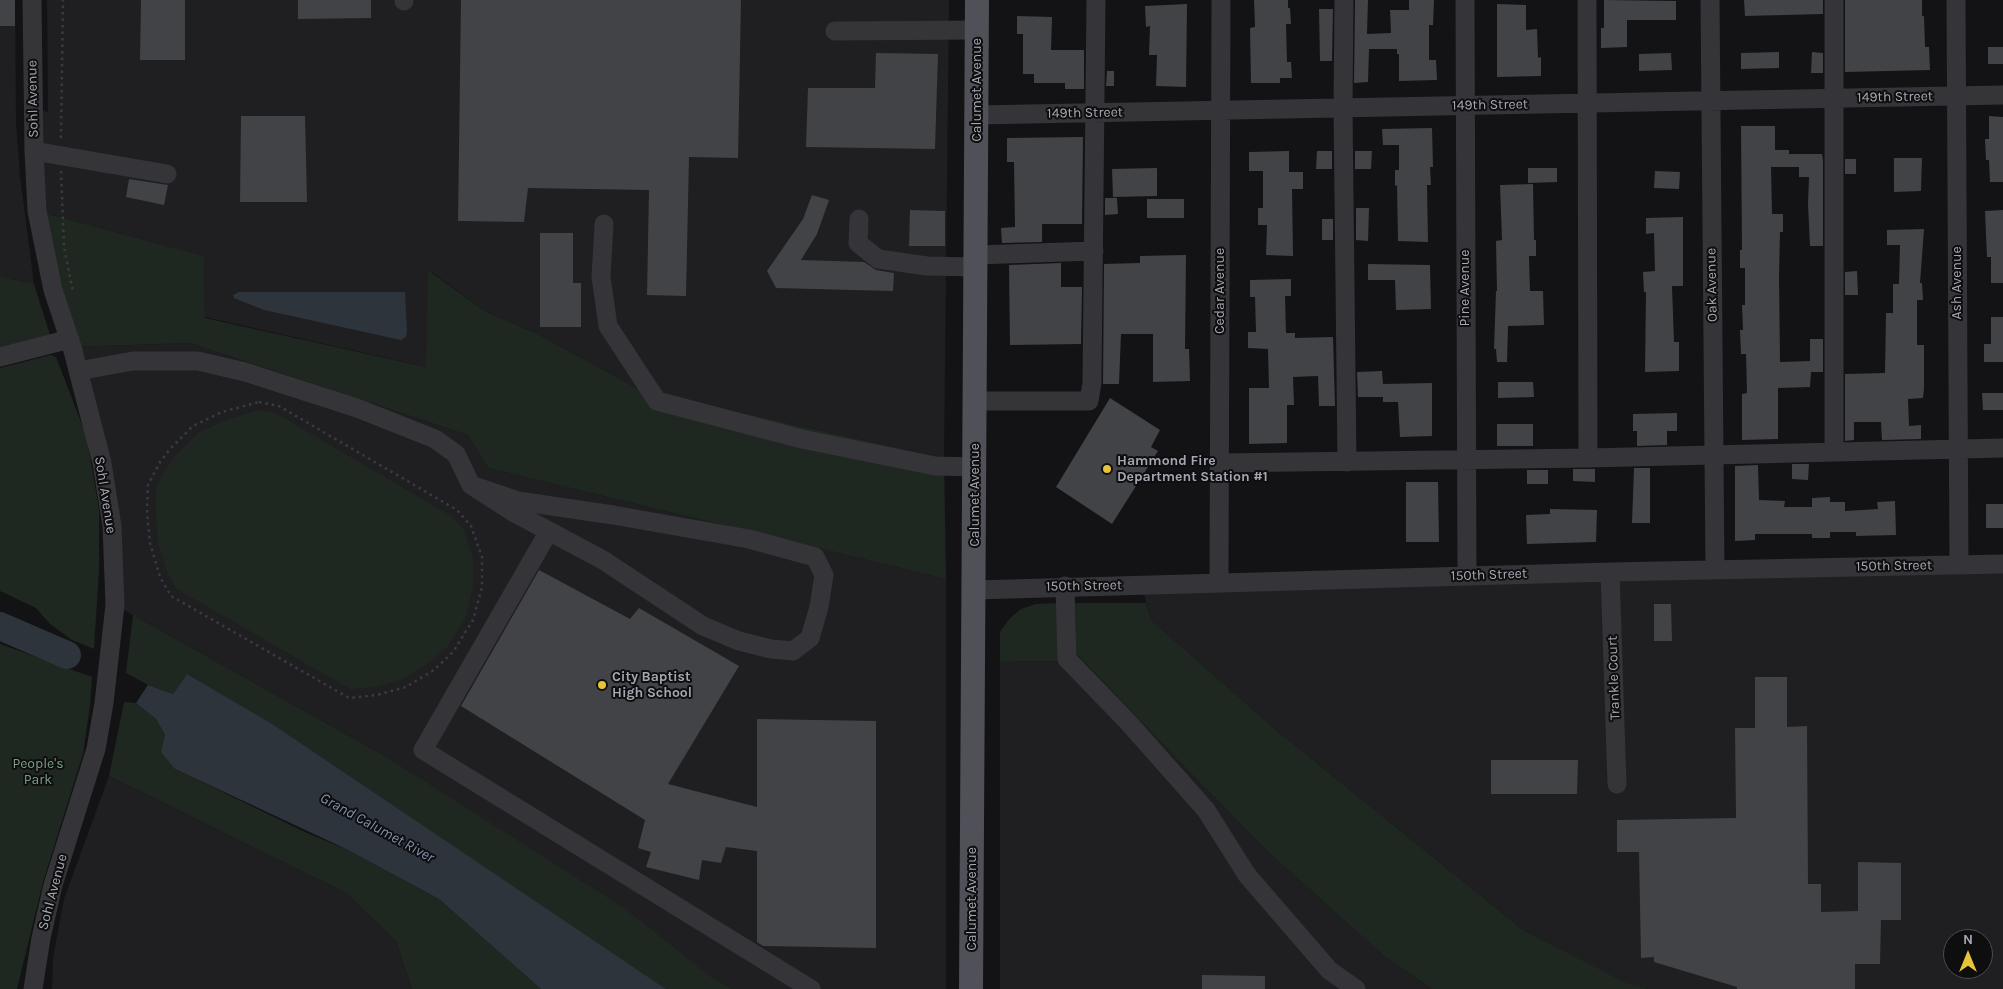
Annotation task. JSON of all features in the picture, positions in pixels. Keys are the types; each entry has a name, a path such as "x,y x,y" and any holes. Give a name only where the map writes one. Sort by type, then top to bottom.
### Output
{"main road":[{"name":"Calumet Avenue","path":"971,989 975,590 977,0"}],"street":[{"name":"Sohl Avenue","path":"32,0 34,151 37,211 53,290 70,339 102,464 112,526 115,605 104,704 96,749 53,884 40,938 33,989"},
{"path":"976,401 1089,401 1092,383 1096,0"},
{"name":"Cedar Avenue","path":"1219,582 1221,0"},
{"path":"1344,0 1343,108 1347,462"},
{"name":"Pine Avenue","path":"1465,0 1467,576"},
{"path":"1587,0 1588,458"},
{"name":"Oak Avenue","path":"1710,0 1715,570"},
{"path":"1834,0 1834,452"},
{"name":"Ash Avenue","path":"1956,0 1959,565"},
{"path":"835,32 977,30"},
{"name":"149th Street","path":"977,115 2003,94"},
{"path":"34,151 167,174"},
{"path":"859,219 858,243 878,259 927,266 1094,251"},
{"path":"604,224 601,277 608,326 657,401 811,441 935,466 975,467"},
{"path":"0,357 70,339"},
{"path":"78,372 133,361 198,361 245,372 357,408 435,439 456,454 470,485 513,512 610,565 703,626 739,641 771,649 794,651 810,638 819,607 824,575 814,557 749,539 613,515 518,501 470,485"},
{"path":"1220,463 1588,458 2003,448"},
{"path":"549,532 423,750 811,989"},
{"name":"150th Street","path":"975,590 1610,572 2003,564"},
{"name":"Trankle Court","path":"1610,572 1617,784"},
{"path":"1065,586 1067,658 1127,721 1206,810 1247,875 1329,970 1356,989"}],"path":[{"path":"259,402 279,406 457,510 471,526 482,558 482,587 474,620 453,652 434,670 406,687 377,695 349,698 171,596 160,577 150,544 147,512 148,485 160,462 170,449 193,426 222,412 259,402"}],"shaded area":[{"path":"0,0 15,0 16,123 20,176 34,284 0,276"},
{"path":"47,0 949,0 944,458 640,390 536,333 486,312 429,270 427,367 205,317 204,256 37,211 33,109 48,112"},
{"name":"City Baptist High School","path":"190,343 468,435 488,468 946,579 946,989 732,989 383,755 115,605 112,526 72,347"},
{"path":"2003,563 2003,989 1648,989 1628,985 1523,930 1276,730 1151,620 1141,584"},
{"path":"1076,653 1268,852 1384,956 1432,989 1000,989 1000,662 1059,661"},
{"path":"109,776 352,896 396,941 412,989 52,989 53,958 64,899"}],"green space":[{"path":"37,211 204,256 205,318 426,367 428,270 486,312 536,333 640,390 944,458 946,579 488,468 468,435 190,343 72,347"},
{"path":"0,276 34,284 50,335 0,349"},
{"path":"51,355 56,357 86,435 99,509 99,570 94,649 72,640 50,624 36,608 0,591 0,368"},
{"path":"259,410 276,413 451,516 464,530 473,559 473,586 466,617 447,647 429,663 403,679 376,687 350,689 177,589 168,574 158,542 156,511 156,487 167,467 198,433 226,420"},
{"path":"1057,603 1059,661 1000,662 1000,632 1010,618 1021,609 1036,604"},
{"path":"1075,603 1146,603 1151,620 1276,730 1523,930 1628,984 1648,989 1432,989 1384,956 1268,852 1076,653"},
{"path":"133,615 383,755 624,908 710,976 732,989 666,989 272,725 187,674 173,694 148,685 126,673"},
{"name":"People's Park","path":"0,644 92,677 83,754 43,882 17,989 0,989"},
{"path":"124,702 136,703 156,719 165,735 175,769 309,834 344,848 439,899 541,989 412,989 396,941 348,894 109,776"}],"water":[{"path":"239,292 405,292 406,337 401,340 264,310 234,298 233,295"},
{"path":"187,674 272,724 666,989 541,989 439,899 344,848 175,769 161,752 165,735 156,719 136,703 148,685 173,694"}],"building":[{"path":"0,0 15,0 15,26 0,26"},
{"path":"141,0 185,0 185,60 140,60"},
{"path":"298,0 371,0 371,18 298,19"},
{"path":"461,0 741,0 738,158 689,157 686,296 647,295 649,190 528,188 524,222 458,221"},
{"path":"1254,0 1288,0 1291,24 1286,24 1287,62 1291,62 1292,78 1280,78 1280,83 1251,83 1250,28 1255,27"},
{"path":"1355,0 1368,0 1367,34 1391,33 1390,10 1409,10 1409,0 1434,0 1433,25 1429,25 1429,60 1436,60 1437,80 1399,81 1399,54 1397,54 1397,49 1369,49 1368,82 1354,83"},
{"path":"1604,0 1676,1 1676,20 1627,20 1627,47 1601,48 1601,28 1604,28"},
{"path":"1744,0 1823,0 1823,14 1745,16"},
{"path":"1845,0 1922,0 1925,47 1929,47 1930,70 1845,72"},
{"path":"1187,4 1186,87 1156,86 1157,55 1149,55 1150,26 1146,27 1145,6"},
{"path":"1497,4 1526,5 1526,30 1537,29 1538,58 1541,57 1541,76 1497,77"},
{"path":"1319,9 1333,9 1332,61 1320,61"},
{"path":"1017,16 1052,17 1051,50 1084,50 1084,89 1065,89 1065,83 1034,83 1034,74 1023,74 1023,34 1017,34"},
{"path":"1988,47 2003,47 2003,64 1988,64"},
{"path":"1779,52 1779,68 1741,69 1741,53"},
{"path":"1812,52 1823,53 1823,73 1811,73"},
{"path":"876,53 938,54 935,149 806,147 808,88 875,88"},
{"path":"1671,53 1672,70 1639,71 1639,54"},
{"path":"1107,71 1114,71 1114,86 1106,86"},
{"path":"241,116 305,116 307,202 240,202"},
{"path":"1989,116 2003,117 2003,182 1990,182 1989,160 1986,160 1985,139 1989,139"},
{"path":"1741,126 1775,126 1775,150 1789,150 1789,154 1822,154 1823,160 1823,246 1810,246 1809,177 1799,177 1799,167 1771,167 1772,214 1783,214 1783,232 1780,232 1779,276 1780,362 1810,361 1810,339 1823,339 1823,372 1811,372 1810,387 1778,388 1778,439 1742,440 1742,394 1747,393 1746,354 1741,354 1740,330 1743,330 1742,305 1745,305 1745,268 1740,268 1740,250 1742,250"},
{"path":"1432,128 1433,167 1430,167 1431,185 1427,185 1428,242 1398,241 1395,170 1399,170 1399,145 1383,145 1382,129"},
{"path":"1083,137 1082,224 1042,224 1042,242 1002,243 1001,228 1015,227 1014,162 1007,162 1007,138"},
{"path":"1289,151 1289,172 1303,172 1303,189 1292,189 1293,256 1266,255 1267,225 1258,225 1258,208 1263,208 1263,171 1249,171 1249,152"},
{"path":"1317,151 1332,151 1332,169 1316,169"},
{"path":"1355,151 1372,151 1371,169 1355,169"},
{"path":"1894,158 1922,158 1921,191 1894,192"},
{"path":"1845,159 1856,159 1856,174 1845,174"},
{"path":"1157,168 1157,196 1113,197 1112,169"},
{"path":"1528,168 1557,168 1557,182 1528,183"},
{"path":"1655,171 1680,172 1679,189 1654,188"},
{"path":"129,179 168,185 164,205 126,197"},
{"path":"1533,184 1536,256 1529,256 1530,291 1543,291 1544,325 1508,326 1507,362 1497,362 1496,349 1494,349 1497,291 1496,241 1502,240 1500,185"},
{"path":"812,195 829,200 817,234 801,260 864,262 876,270 894,273 893,291 776,288 767,271 803,219"},
{"path":"1105,198 1117,198 1118,214 1105,215"},
{"path":"1147,199 1184,199 1184,218 1147,218"},
{"path":"1356,208 1369,208 1368,241 1356,240"},
{"path":"910,210 945,211 945,246 909,246"},
{"path":"2003,210 2003,283 1991,283 1991,257 1987,257 1985,211"},
{"path":"1683,217 1683,286 1672,286 1674,342 1679,342 1679,371 1645,372 1646,292 1644,292 1643,272 1655,271 1654,233 1646,234 1646,218"},
{"path":"1322,219 1333,219 1333,240 1322,240"},
{"path":"1924,229 1920,283 1922,283 1923,300 1917,300 1917,345 1924,345 1924,388 1923,398 1908,399 1909,426 1921,425 1921,439 1882,440 1881,422 1854,422 1854,440 1845,441 1845,374 1885,373 1886,313 1893,313 1893,284 1899,284 1900,245 1887,245 1887,230"},
{"path":"540,233 573,233 573,283 581,283 581,327 540,327"},
{"path":"1186,255 1185,349 1189,349 1190,381 1153,382 1153,334 1121,334 1119,384 1103,384 1104,264 1140,263 1140,256"},
{"path":"1061,263 1061,287 1082,287 1081,344 1010,345 1009,265"},
{"path":"1368,264 1430,265 1431,309 1396,310 1395,280 1368,280"},
{"path":"1857,271 1858,295 1845,295 1845,272"},
{"path":"1291,279 1291,296 1285,296 1286,333 1295,333 1295,338 1333,337 1335,406 1319,406 1318,376 1293,377 1294,405 1287,405 1287,443 1249,444 1249,388 1269,388 1268,349 1248,348 1248,332 1256,332 1255,297 1250,297 1250,280"},
{"path":"1991,317 2003,317 2003,362 1984,362 1984,344 1991,344"},
{"path":"1382,371 1383,384 1432,383 1432,436 1400,437 1398,402 1383,402 1383,397 1358,397 1357,372"},
{"path":"1498,382 1533,382 1534,397 1498,398"},
{"path":"1982,393 2003,393 2003,410 1983,410"},
{"name":"Hammond Fire Department Station #1","path":"1110,398 1160,430 1151,447 1158,451 1112,524 1056,487"},
{"path":"1677,413 1677,431 1667,431 1667,445 1637,446 1637,431 1633,431 1633,414"},
{"path":"1497,424 1533,424 1533,446 1497,446"},
{"path":"1792,464 1809,464 1808,480 1792,479"},
{"path":"1758,465 1759,500 1785,501 1784,507 1812,507 1812,498 1830,497 1830,502 1845,502 1845,511 1878,509 1877,502 1895,501 1896,535 1856,536 1856,532 1830,532 1830,538 1812,538 1812,534 1755,534 1755,540 1735,541 1735,466"},
{"path":"1634,468 1650,468 1650,523 1632,523"},
{"path":"1573,469 1595,469 1595,482 1573,481"},
{"path":"1527,470 1548,470 1548,484 1527,484"},
{"path":"1406,482 1438,482 1439,542 1406,542"},
{"path":"1986,504 2003,504 2003,528 1986,528"},
{"path":"1550,509 1597,510 1596,542 1527,544 1526,515 1550,514"},
{"path":"539,570 630,619 639,608 739,666 668,784 757,807 757,719 876,721 876,948 763,946 757,942 757,851 726,847 721,863 702,860 699,880 646,867 651,852 638,848 645,820 461,706"},
{"path":"1654,604 1671,604 1672,641 1654,641"},
{"path":"1755,677 1787,677 1787,727 1807,726 1808,884 1821,884 1821,912 1858,911 1858,862 1901,863 1901,920 1881,920 1880,964 1855,964 1855,989 1737,989 1737,987 1654,962 1654,957 1641,958 1639,852 1617,852 1617,820 1736,818 1735,728 1755,728"},
{"path":"1491,760 1578,760 1577,794 1491,794"},
{"path":"1202,975 1265,976 1265,989 1202,989"}],"waterway":[{"name":"Grand Calumet River","path":"0,626 67,655"}],"place":[{"name":"Hammond Fire Department Station #1","path":"1107,469"},
{"name":"City Baptist High School","path":"602,685"}]}
